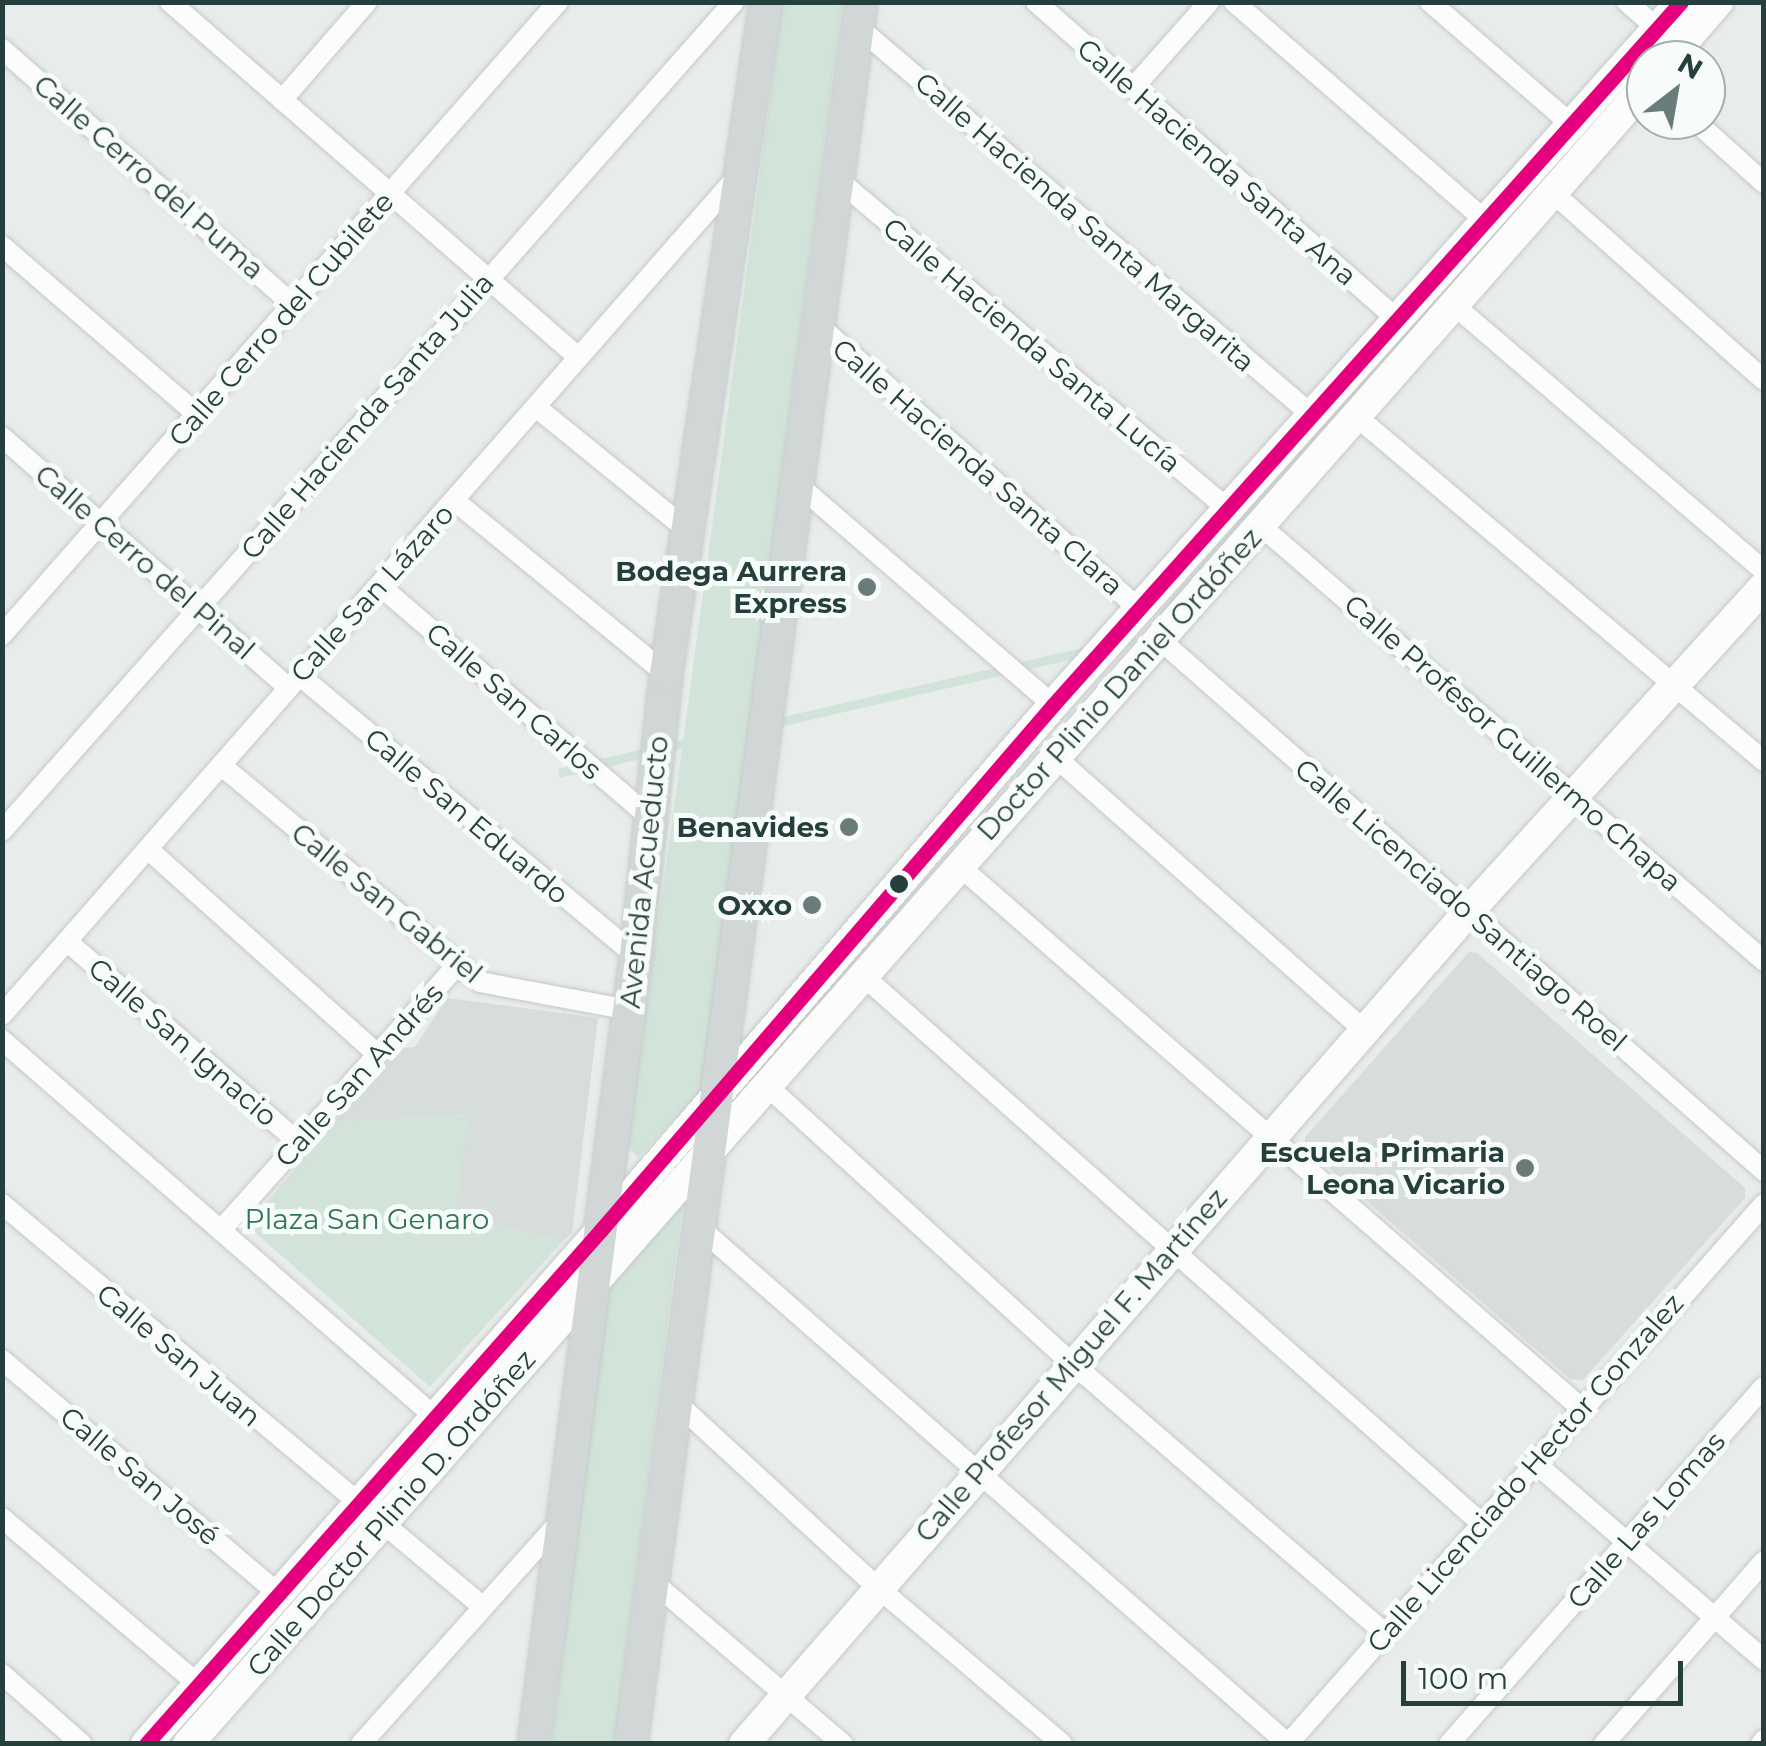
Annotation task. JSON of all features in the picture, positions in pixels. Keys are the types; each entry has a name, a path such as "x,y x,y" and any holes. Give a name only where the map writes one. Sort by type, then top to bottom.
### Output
{"main road":[{"name":"Avenida Acueducto","path":"534,1744 630,1010 666,674 691,533 766,2"},
{"path":"632,1744 859,15"}],"street":[{"path":"170,2 578,356"},
{"path":"282,100 367,2"},
{"name":"Calle Cerro del Cubilete","path":"3,633 295,306 558,2"},
{"name":"Calle Hacienda Santa Julia","path":"2,831 734,2"},
{"name":"Calle Hacienda Santa Ana","path":"1036,2 1398,321"},
{"path":"1134,88 1208,2"},
{"path":"1234,2 1488,222"},
{"path":"1430,2 1573,126"},
{"path":"1628,2 1658,29"},
{"name":"Doctor Plinio Daniel Ordóñez","path":"600,1231 1052,705 1681,2"},
{"path":"1685,40 1718,2"},
{"name":"Calle Hacienda Santa Margarita","path":"859,15 1313,416"},
{"name":"Calle Cerro del Puma","path":"2,49 295,306"},
{"name":"Doctor Plinio Daniel Ordóñez","path":"593,1283 714,1139 1261,526 1626,109"},
{"path":"1716,140 1764,183"},
{"name":"Calle San Lázaro","path":"2,1015 742,172"},
{"name":"Calle Hacienda Santa Lucía","path":"836,178 1228,510"},
{"path":"1552,192 1764,380"},
{"path":"2,246 198,415"},
{"path":"1454,306 1764,571"},
{"name":"Calle Hacienda Santa Clara","path":"817,324 1139,609"},
{"path":"536,407 691,533"},
{"path":"1356,416 1764,761"},
{"name":"Calle Cerro del Pinal","path":"2,437 198,609 294,681"},
{"path":"796,483 1052,705"},
{"path":"455,501 666,674"},
{"name":"Calle Profesor Guillermo Chapa","path":"1261,526 1764,962"},
{"name":"Calle San Carlos","path":"379,585 650,818"},
{"name":"Calle Profesor Miguel F. Martínez","path":"744,1744 790,1696 876,1586 1468,912 1578,798 1764,587"},
{"path":"1139,609 1158,638"},
{"name":"Calle Licenciado Santiago Roel","path":"1158,638 1764,1171"},
{"name":"Calle San Eduardo","path":"294,681 636,956"},
{"path":"1053,756 1365,1031"},
{"name":"Calle San Gabriel","path":"222,766 457,966 493,987 630,1010"},
{"path":"149,850 377,1054"},
{"path":"957,864 1268,1141 1581,1408"},
{"name":"Calle San Ignacio","path":"68,942 299,1142"},
{"name":"Calle San Andrés","path":"222,1230 457,966"},
{"path":"861,974 1169,1254 1480,1522"},
{"path":"2,1040 434,1416"},
{"path":"766,1085 1073,1364 1385,1633"},
{"name":"Calle San Juan","path":"2,1204 356,1505 384,1523 482,1606"},
{"name":"Calle Licenciado Hector Gonzalez","path":"1288,1744 1764,1204"},
{"path":"702,1229 976,1474 1288,1744"},
{"name":"Calle Doctor Plinio D. Ordóñez","path":"146,1744 600,1231"},
{"name":"Calle Doctor Plinio D. Ordóñez","path":"188,1744 593,1283"},
{"name":"Calle San José","path":"2,1360 278,1593"},
{"name":"Calle Las Lomas","path":"1449,1744 1764,1387"},
{"path":"678,1404 876,1586 1062,1744"},
{"path":"1535,1463 1764,1660"},
{"path":"361,1744 563,1517"},
{"path":"2,1518 198,1684"},
{"path":"1604,1744 1764,1561"},
{"path":"654,1582 843,1744"},
{"path":"2,1674 82,1744"}],"shaded area":[{"name":"Escuela Primaria Leona Vicario","path":"1469,952 1477,953 1745,1188 1745,1198 1583,1380 1570,1379 1305,1147 1305,1137"},
{"path":"447,998 598,1018 572,1233 562,1242 454,1216 467,1115 335,1122 401,1048 415,1047"}],"green space":[{"path":"783,3 842,3 702,1089 638,1158 628,1146"},
{"path":"1688,3 1703,3 1666,40 1656,40"},
{"path":"1626,74 1626,83 1165,614 1157,615"},
{"path":"1134,636 1136,645 560,778 558,769"},
{"name":"Plaza San Genaro","path":"468,1115 455,1216 562,1242 430,1387 247,1225 335,1122"},
{"path":"684,1193 614,1743 552,1744 608,1289"}],"transit line":[{"path":"146,1744 600,1231 1053,705 1681,2"}],"place":[{"name":"Bodega Aurrera Express","path":"867,587"},
{"name":"Benavides","path":"849,827"},
{"name":"Oxxo","path":"812,905"},
{"name":"Escuela Primaria Leona Vicario","path":"1525,1168"}]}
